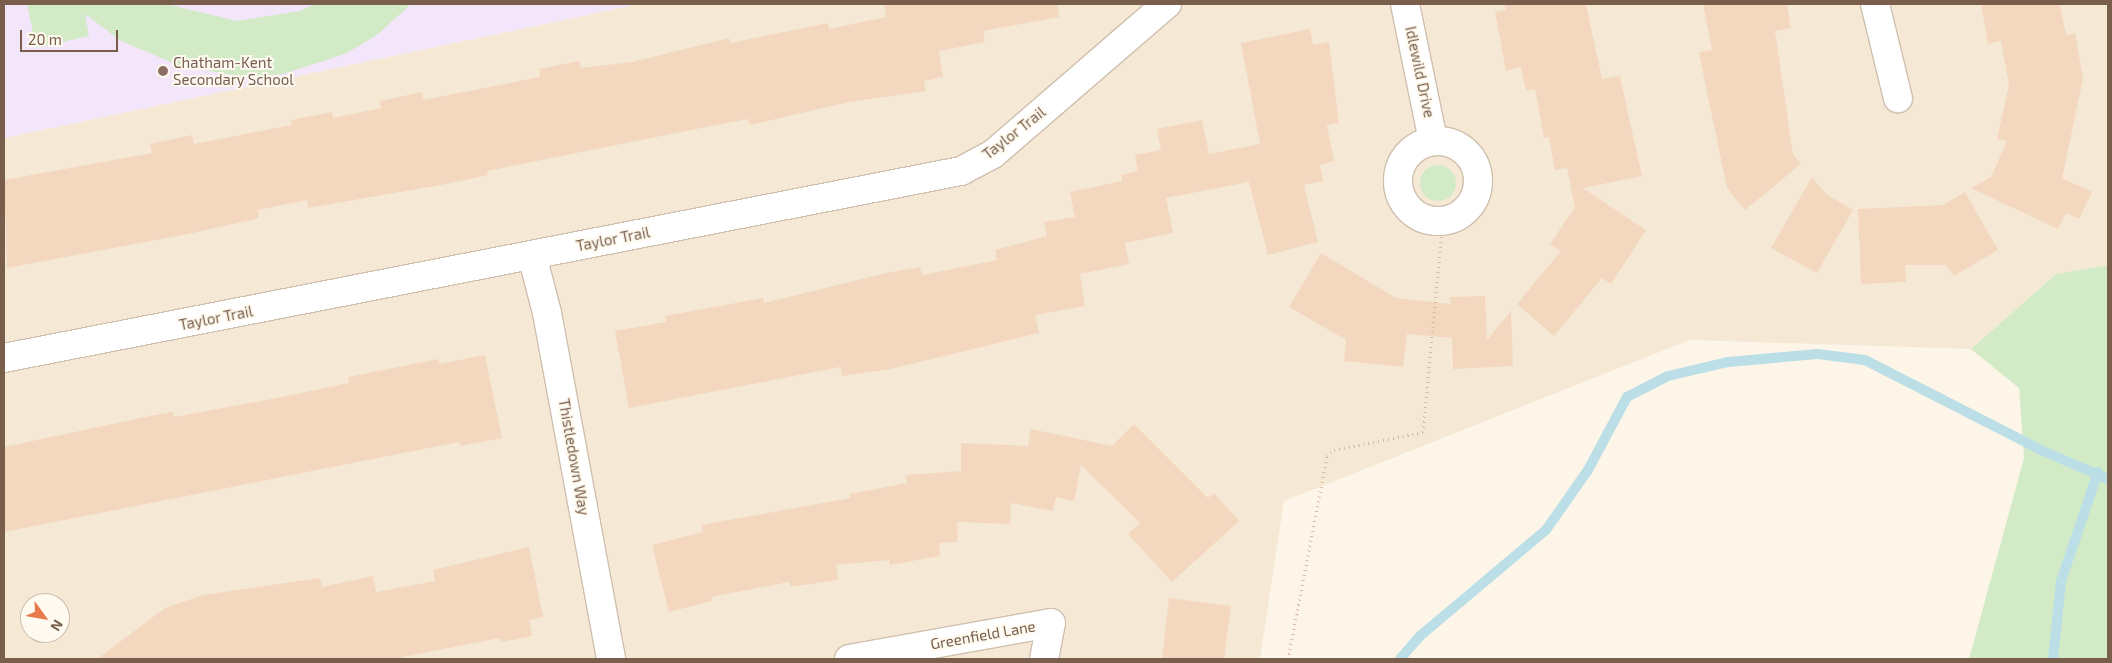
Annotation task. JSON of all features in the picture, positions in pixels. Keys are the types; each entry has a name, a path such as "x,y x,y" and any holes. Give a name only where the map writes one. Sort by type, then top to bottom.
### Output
{"street":[{"name":"Taylor Trail","path":"4,358 961,171 993,154 1167,4"},
{"name":"Idlewild Drive","path":"1405,4 1433,140"},
{"path":"1875,4 1898,98"},
{"path":"1433,140 1458,145 1475,164 1478,176 1474,200 1455,217 1443,221 1413,213 1397,186 1407,154 1433,140"},
{"name":"Thistledown Way","path":"532,255 547,313 611,659"},
{"name":"Greenfield Lane","path":"849,659 1052,623 1044,659"}],"path":[{"path":"1288,659 1327,456 1334,450 1424,432 1443,221"}],"shaded area":[{"name":"Chatham-Kent Secondary School","path":"4,4 639,4 4,138"},
{"path":"639,4 2108,4 2108,265 2056,274 1971,349 1690,340 1284,501 1260,659 4,659 4,138"}],"green space":[{"path":"27,4 166,4 237,21 300,11 315,4 411,4 377,35 345,54 283,74 244,77 180,66 121,41 85,14 89,36 36,48"},
{"path":"1438,165 1445,166 1451,170 1455,176 1455,190 1451,196 1445,200 1438,201 1431,200 1425,196 1421,190 1420,183 1421,176 1425,170 1431,166"},
{"path":"2108,265 2108,659 1969,659 2024,458 2019,388 1971,349 2056,274"}],"building":[{"path":"884,4 1057,4 1059,17 983,31 985,42 939,51 943,77 924,81 926,91 849,102 750,125 748,119 696,129 487,171 488,175 446,184 308,208 307,200 258,210 259,218 193,233 7,268 4,180 152,153 150,144 192,135 194,144 292,125 291,120 332,112 333,118 381,108 380,101 422,92 423,100 540,77 539,69 579,61 581,68 632,62 729,38 730,43 828,23 829,29 886,17"},
{"path":"1504,4 1586,4 1602,79 1620,76 1642,176 1583,188 1646,230 1611,284 1602,278 1554,336 1517,304 1561,251 1550,244 1575,207 1567,168 1555,170 1549,137 1544,138 1535,89 1526,91 1521,67 1506,71 1495,12 1506,10"},
{"path":"1703,4 1787,4 1791,28 1775,31 1793,154 1801,164 1745,210 1727,188 1708,97 1699,52 1712,50"},
{"path":"1981,4 2060,4 2066,35 2075,33 2083,79 2062,178 2092,192 2079,219 2066,213 2058,229 1971,188 1991,177 2007,141 1997,139 2009,85 2001,41 1988,44"},
{"path":"1310,29 1313,45 1329,42 1339,123 1327,125 1334,161 1320,165 1323,181 1304,185 1318,242 1268,255 1249,182 1166,198 1173,233 1125,243 1129,264 1080,274 1085,306 1035,315 1039,333 891,369 842,376 840,367 629,408 615,331 666,322 665,316 763,298 764,303 886,273 920,267 922,275 997,260 995,250 1047,236 1044,222 1075,217 1070,192 1122,181 1121,175 1138,171 1135,155 1161,150 1157,129 1202,120 1209,154 1260,144 1241,43"},
{"path":"1812,177 1826,194 1853,210 1817,273 1771,248"},
{"path":"1965,192 1998,250 1954,276 1946,265 1905,265 1906,282 1861,284 1858,209 1943,205"},
{"path":"1321,253 1396,298 1451,304 1450,297 1485,296 1487,340 1511,311 1513,366 1453,369 1452,338 1407,334 1403,367 1344,361 1346,340 1289,307"},
{"path":"485,355 502,438 460,446 459,442 4,532 4,447 150,416 173,412 174,417 277,398 349,383 348,377 438,359 439,364"},
{"path":"1134,424 1208,498 1214,493 1239,521 1172,582 1128,534 1140,523 1081,465 1074,501 1056,497 1053,511 1011,503 1010,524 957,522 958,542 939,543 940,556 890,565 889,560 836,565 838,580 790,587 789,582 711,597 712,601 669,612 652,545 703,532 701,525 851,498 850,494 907,483 906,475 961,471 961,443 1028,446 1031,429 1112,446"},
{"path":"529,547 543,617 529,620 532,636 501,642 500,638 392,659 97,659 165,608 203,595 320,578 322,587 373,576 376,592 435,581 433,570"},
{"path":"1169,598 1231,606 1224,659 1162,659"}],"waterway":[{"path":"1400,659 1420,636 1546,530 1588,470 1627,397 1668,376 1728,362 1818,354 1865,360 2043,451 2108,479"},
{"path":"2053,659 2061,581 2098,472"}],"place":[{"name":"Chatham-Kent Secondary School","path":"163,71"}]}
